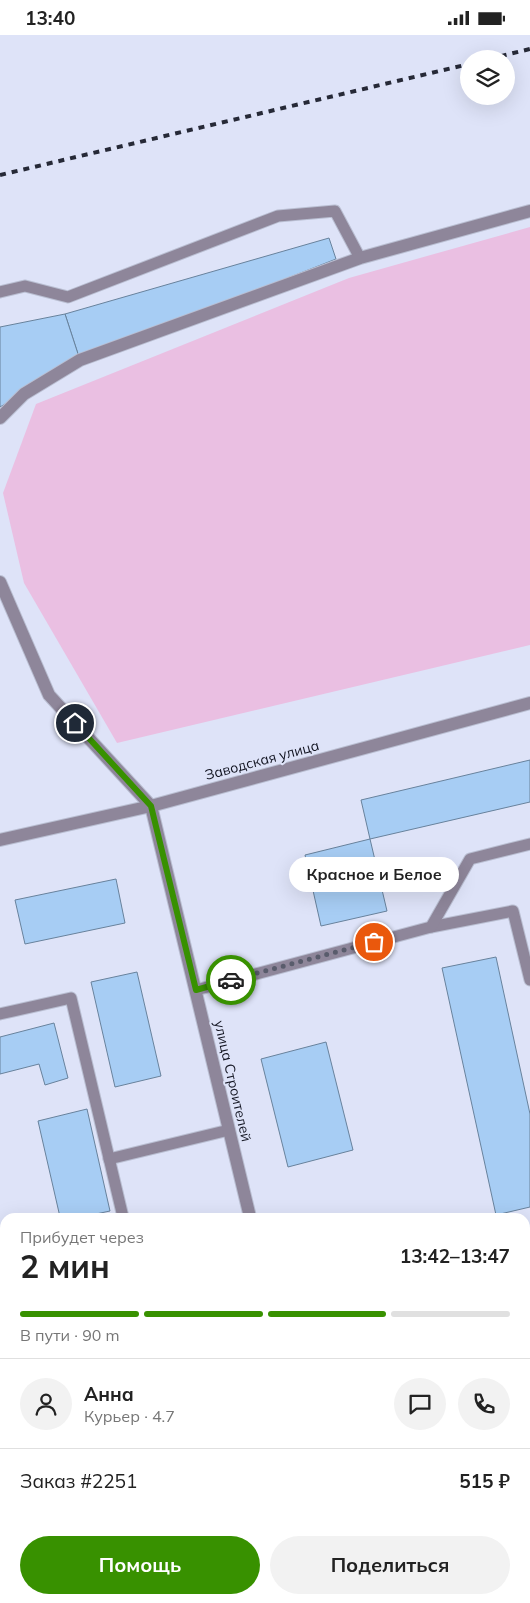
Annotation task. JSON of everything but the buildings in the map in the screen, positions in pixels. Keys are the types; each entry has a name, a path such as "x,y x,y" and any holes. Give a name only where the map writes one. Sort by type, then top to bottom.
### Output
{"street":[{"path":"0,417 24,394 80,360 360,258 530,211"},
{"path":"0,582 49,695 151,806"},
{"name":"Заводская улица","path":"0,840 151,806 530,703"},
{"name":"улица Строителей","path":"151,806 249,1213"}],"lane":[{"path":"0,293 25,286 68,297 278,216 335,211 360,258"},
{"path":"431,927 470,859 530,845"},
{"path":"196,990 431,927 513,911 530,980"},
{"path":"0,1014 71,998 122,1213"},
{"path":"109,1159 229,1130"}],"shaded area":[{"path":"530,227 530,645 117,743 24,583 3,493 36,404 349,278"}],"railway":[{"path":"515,53 530,49"},
{"path":"0,175 460,66"}],"way so far":[{"path":"231,980 374,942"}],"place":[{"name":"Красное и Белое","path":"374,942"}],"route":[{"path":"75,723 151,806 196,990 231,980"}]}
